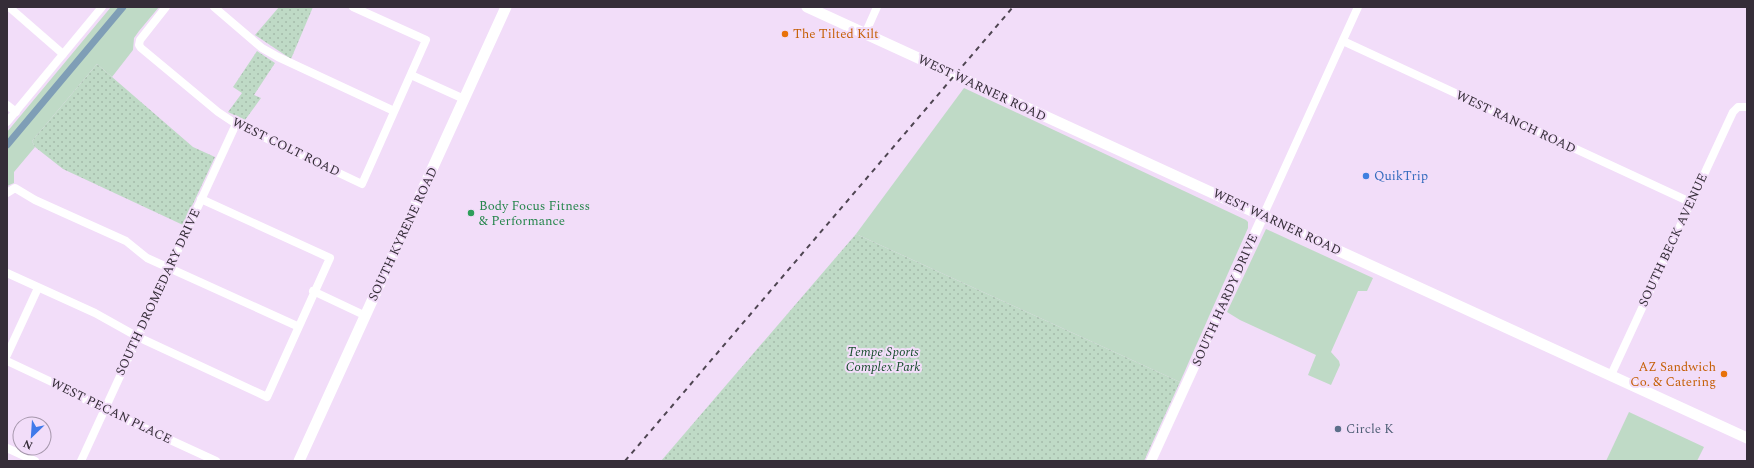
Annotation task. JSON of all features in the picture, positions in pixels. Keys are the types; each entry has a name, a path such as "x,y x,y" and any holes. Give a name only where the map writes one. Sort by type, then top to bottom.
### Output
{"main road":[{"name":"SOUTH KYRENE ROAD","path":"299,461 506,7"},
{"name":"WEST WARNER ROAD","path":"807,7 1747,438"}],"street":[{"path":"9,7 63,54"},
{"path":"7,122 102,7"},
{"name":"WEST COLT ROAD","path":"166,7 140,40 139,45 218,112 236,124 362,184 394,112"},
{"path":"214,7 262,48 278,58 394,112 426,40 353,7"},
{"path":"865,34 877,7"},
{"name":"SOUTH HARDY DRIVE","path":"1151,461 1358,7"},
{"name":"WEST RANCH ROAD","path":"1343,41 1690,202"},
{"path":"411,75 464,99"},
{"path":"7,105 16,112"},
{"name":"SOUTH BECK AVENUE","path":"1611,375 1733,112 1738,107 1747,107"},
{"name":"SOUTH DROMEDARY DRIVE","path":"81,461 236,124"},
{"path":"7,193 15,188 36,200 126,241 147,258 169,269 297,326"},
{"path":"7,273 95,313 138,337 266,397 313,291 330,258 201,199"},
{"path":"7,355 38,288"},
{"path":"313,291 366,316"},
{"name":"WEST PECAN PLACE","path":"7,361 58,385 105,410 216,461"},
{"path":"7,448 35,461"}],"green space":[{"path":"111,7 159,7 134,38 133,50 112,77 97,64 32,141 35,147 14,172 14,183 7,186 7,132"},
{"path":"279,7 313,7 291,59 255,35"},
{"path":"257,51 275,63 254,95 261,98 245,120 228,112 242,93 233,87"},
{"path":"97,64 193,147 215,157 183,225 63,169 35,147 32,141"},
{"path":"964,88 1248,222 1248,228 1180,382 856,234"},
{"path":"1266,229 1373,278 1367,291 1358,291 1331,352 1339,361 1340,365 1331,385 1308,375 1316,355 1240,320 1227,312"},
{"name":"Tempe Sports Complex Park","path":"856,234 1180,382 1144,461 661,461"},
{"path":"1629,412 1704,447 1697,461 1606,461"}],"waterway":[{"path":"7,145 123,7"}],"railway":[{"path":"625,461 1013,7"}],"place":[{"name":"The Tilted Kilt","path":"785,34"},
{"name":"QuikTrip","path":"1366,176"},
{"name":"Body Focus Fitness & Performance","path":"471,213"},
{"name":"AZ Sandwich Co. & Catering","path":"1724,374"},
{"name":"Circle K","path":"1338,429"}]}
